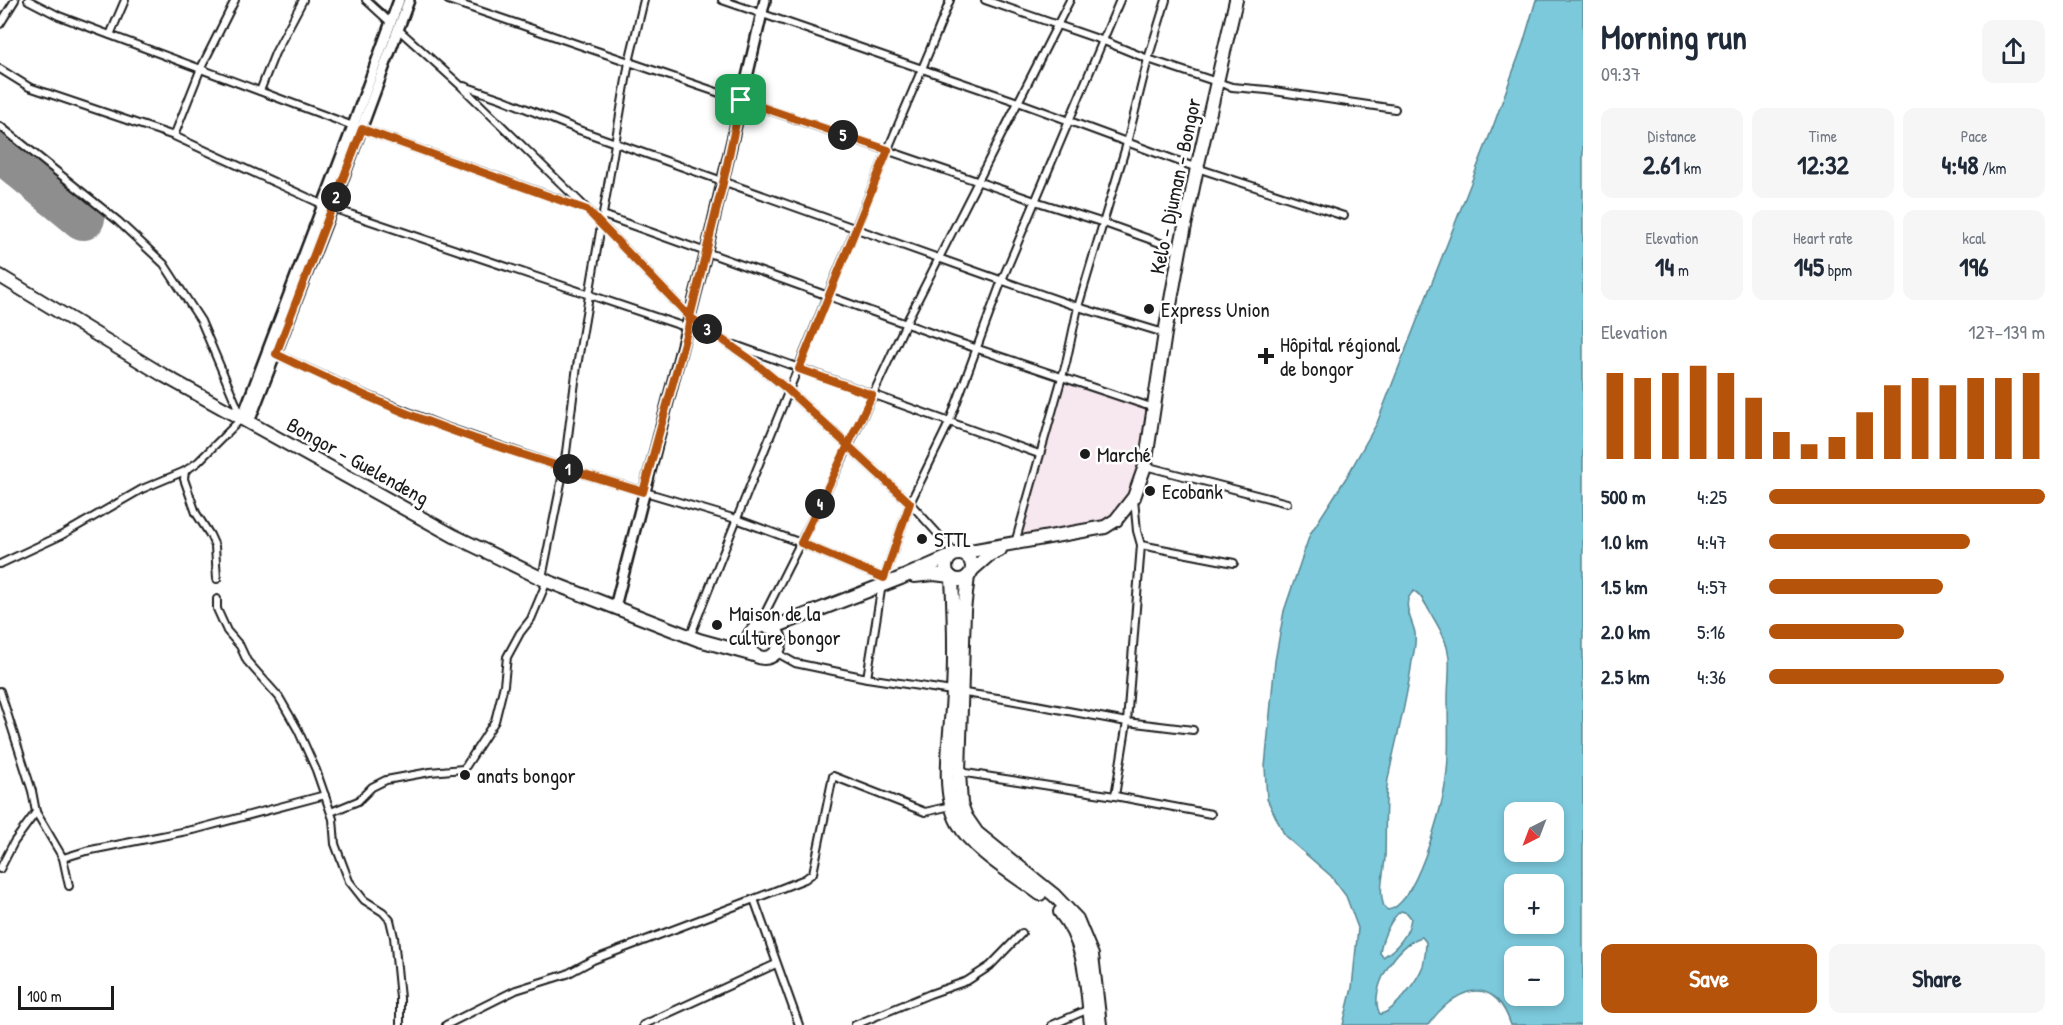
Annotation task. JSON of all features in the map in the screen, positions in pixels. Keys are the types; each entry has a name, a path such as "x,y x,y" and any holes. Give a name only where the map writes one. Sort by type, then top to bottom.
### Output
{"highway":[{"name":"Kelo - Djuman - Bongor","path":"901,578 955,554 1105,527 1116,520 1134,497 1145,466 1180,250 1236,0"},
{"name":"Bongor - Guelendeng","path":"0,276 163,375 431,524 545,580 690,637 754,655"},
{"name":"Kelo - Djuman - Bongor","path":"970,573 989,555 1015,543"},
{"path":"1091,1025 1083,956 1070,924 1048,900 971,840 958,823 952,806 948,771 958,692 964,610 971,560 966,555 955,554 946,566 951,577 958,692 961,804 966,817 977,833 1054,895 1077,920 1085,934 1092,955 1100,1025"},
{"path":"951,577 959,580 970,573"},
{"name":"Kelo - Djuman - Bongor","path":"772,628 883,581 934,574 951,577"},
{"path":"754,632 749,646 754,655 768,658 778,649 790,628 802,616"},
{"path":"714,645 772,628 779,635 778,649"}],"main road":[{"path":"395,26 399,0"},
{"path":"245,420 276,354 345,159 395,26 409,0"},
{"path":"615,607 643,492 688,328 765,0"},
{"path":"245,420 328,206"}],"street":[{"path":"0,24 15,0"},
{"path":"28,0 59,16 358,128 587,210"},
{"path":"110,35 125,0"},
{"path":"174,136 201,68 236,0"},
{"path":"260,91 275,53 303,0"},
{"path":"366,0 460,85 601,224 690,317 788,390 910,503 955,554"},
{"path":"448,0 1180,250"},
{"path":"331,812 358,801 372,787 386,780 463,769 495,721 504,686 507,657 520,633 531,619 545,580 601,224 629,63 644,0"},
{"path":"722,0 1018,102 1197,168 1344,216"},
{"path":"690,637 788,390 799,369 950,0"},
{"path":"985,0 1232,87 1395,109"},
{"path":"754,632 849,446 906,323 1070,0"},
{"path":"867,678 883,581 910,503 949,423 1002,280 1120,0"},
{"path":"1015,543 1061,378 1078,307 1127,143 1148,59 1166,0"},
{"path":"0,69 29,87 174,136 328,206 688,328"},
{"path":"460,85 723,183 1078,307 1165,333"},
{"path":"0,126 118,221 164,264 201,321 245,420 185,471 142,489 62,535 0,564"},
{"path":"603,215 1061,378 1155,408"},
{"path":"727,343 1039,454"},
{"path":"276,354 402,411 564,468 736,519 801,543 883,581"},
{"path":"1145,466 1287,503"},
{"path":"185,471 184,479 196,513 215,546 216,579"},
{"path":"1116,796 1127,722 1142,545 1137,531 1134,497"},
{"path":"1142,545 1234,563"},
{"path":"216,599 217,609 226,631 240,646 247,661 284,705 298,730 331,812 335,824 335,844 350,881 364,900 383,912 390,921 394,937 400,998 400,1025"},
{"path":"778,649 795,663 867,678 1127,722 1193,730"},
{"path":"0,691 32,791 36,812 63,858 69,886"},
{"path":"959,772 1116,796 1211,814"},
{"path":"446,1025 516,990 567,974 593,960 754,899 813,873 833,776 925,812 952,806"},
{"path":"63,858 86,851 197,829 325,795"},
{"path":"0,868 14,842 36,812"},
{"path":"754,899 799,1025"},
{"path":"855,1025 967,981 990,966 1022,933"},
{"path":"643,1025 777,964"},
{"path":"1052,1025 1089,1009"}],"shaded area":[{"path":"1058,371 1149,402 1138,474 1127,500 1107,521 1014,536"}],"water":[{"path":"1536,0 1583,0 1583,1025 1511,1025 1503,1008 1494,997 1484,992 1472,991 1449,1002 1428,1025 1343,1025 1352,988 1358,928 1346,896 1331,876 1285,836 1267,799 1265,767 1275,661 1284,611 1310,534 1346,478 1377,423 1523,44","holes":["1414,591 1423,600 1442,634 1448,651 1448,764 1443,798 1417,876 1398,905 1388,910 1384,907 1381,895 1385,857 1386,798 1415,647 1415,633 1407,605","1401,911 1407,913 1411,918 1408,930 1393,950 1383,957 1380,953 1382,942 1390,924","1422,937 1426,942 1423,966 1411,987 1398,1002 1380,1014 1377,1004 1381,981 1394,958 1412,941"]}],"runway":[{"path":"0,150 83,218"}],"place":[{"name":"Express Union","path":"1149,309"},
{"name":"Hôpital régional de bongor","path":"1266,356"},
{"name":"Marché","path":"1085,454"},
{"name":"Ecobank","path":"1150,491"},
{"name":"STTL","path":"922,539"},
{"name":"Maison de la culture bongor","path":"717,625"},
{"name":"anats bongor","path":"465,775"}],"route":[{"path":"741,100 723,183 690,317 688,328 643,492 564,468 402,411 276,354 362,129 587,210 690,317 750,359 788,390 849,446 910,503 884,578 801,543 849,446 872,395 799,369 888,150 741,100"}]}
